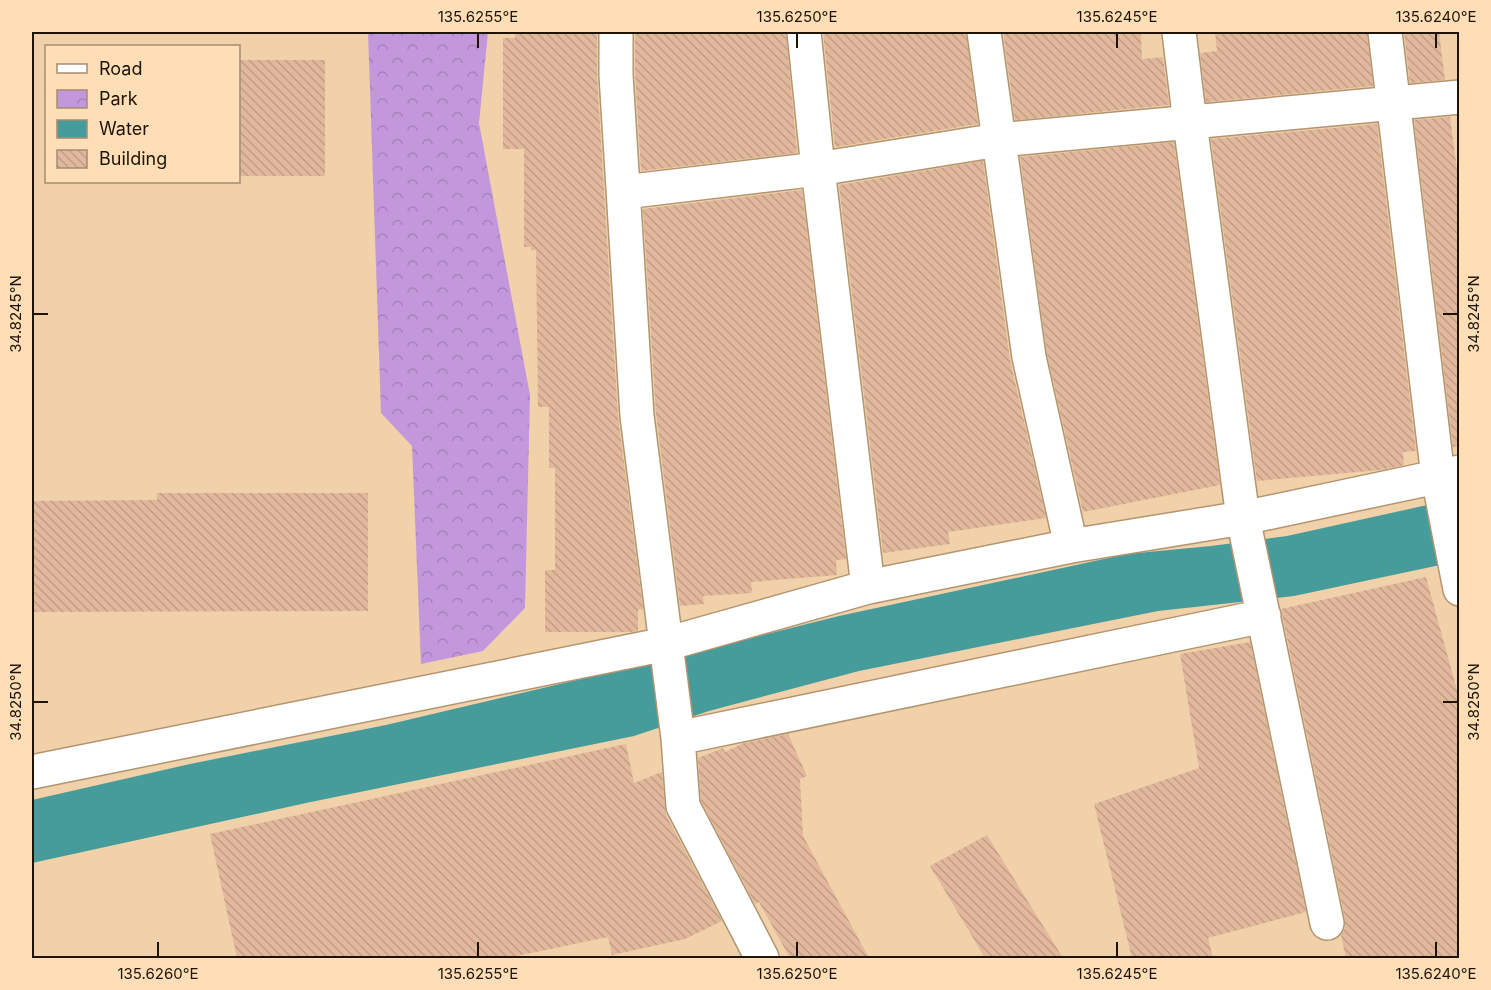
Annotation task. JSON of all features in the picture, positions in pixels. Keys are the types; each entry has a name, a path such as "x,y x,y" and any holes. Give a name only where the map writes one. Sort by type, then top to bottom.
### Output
{"street":[{"path":"616,32 616,75 637,416 678,738 683,806 762,958"},
{"path":"804,32 868,587"},
{"path":"984,32 1029,357 1071,546"},
{"path":"1179,32 1244,518 1327,923"},
{"path":"1385,32 1393,102 1449,475 1458,580"},
{"path":"624,192 818,169 998,140 1460,96"},
{"path":"32,772 666,644 868,587 1071,546 1244,518 1449,475"},
{"path":"678,738 1264,616"}],"green space":[{"path":"368,32 488,32 479,123 530,395 525,608 483,651 421,664 412,446 381,413"}],"water":[{"path":"1459,498 1459,561 1294,596 1158,611 859,671 709,711 634,736 306,803 32,863 32,800 190,764 386,725 839,616 1127,554 1287,536"}],"building":[{"path":"515,32 597,32 597,76 618,417 643,609 638,610 638,631 545,632 545,570 555,570 555,468 549,468 549,407 538,407 536,250 524,247 524,149 503,149 503,38 515,38"},
{"path":"635,32 786,32 797,153 641,171 635,74"},
{"path":"823,32 966,32 978,124 835,147"},
{"path":"1003,32 1141,32 1142,59 1163,57 1169,105 1015,120"},
{"path":"1215,32 1367,32 1373,86 1206,102 1200,53 1217,51"},
{"path":"1404,32 1439,32 1445,80 1410,83"},
{"path":"240,60 325,60 325,176 240,176"},
{"path":"1450,117 1460,192 1460,446 1453,447 1414,120"},
{"path":"1377,124 1416,451 1403,452 1404,465 1380,470 1257,481 1211,139"},
{"path":"1174,142 1220,485 1083,512 1047,354 1020,157"},
{"path":"983,161 1010,360 1046,518 948,532 950,544 883,553 839,185"},
{"path":"802,190 846,559 836,560 837,575 751,582 752,593 703,596 704,604 680,606 656,414 643,209"},
{"path":"157,493 368,493 368,611 32,612 32,501 157,500"},
{"path":"1426,577 1460,701 1460,958 1346,958 1341,935 1345,928 1345,919 1281,609"},
{"path":"1250,642 1306,912 1208,938 1213,958 1132,958 1094,804 1199,768 1180,654"},
{"path":"788,734 807,776 800,779 803,836 869,958 790,958 759,902 755,904 701,801 698,758 723,748 725,752 744,743"},
{"path":"626,744 634,783 662,772 666,815 722,921 685,939 612,955 608,937 507,958 237,958 210,834"},
{"path":"987,835 1063,958 985,958 930,866"}]}
